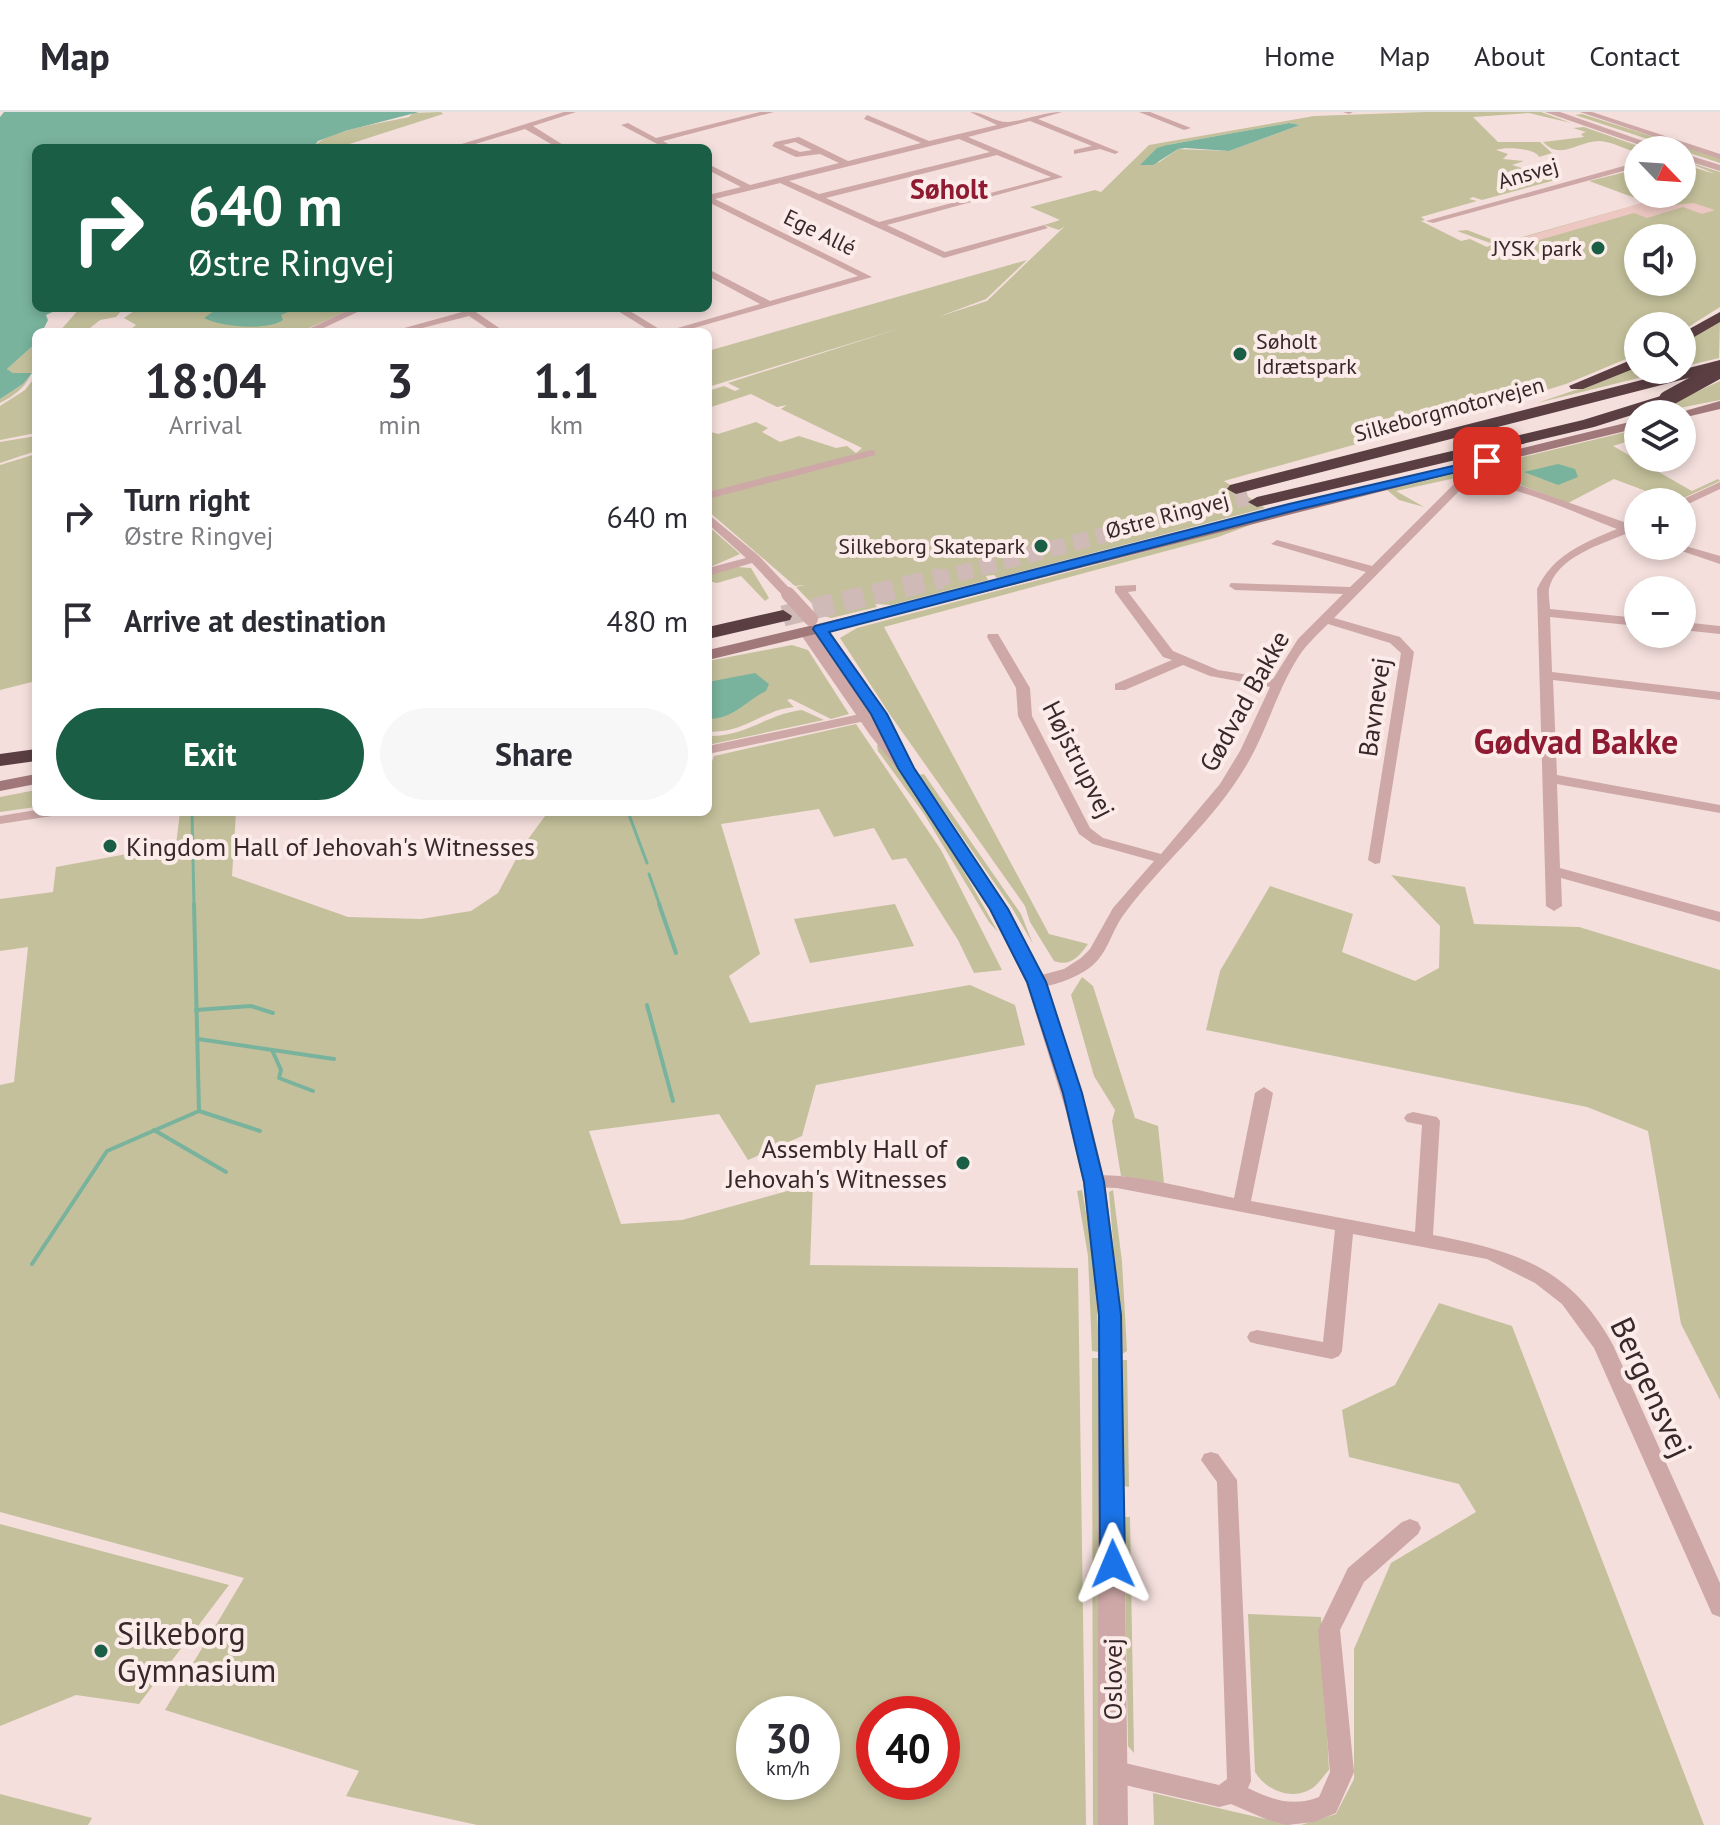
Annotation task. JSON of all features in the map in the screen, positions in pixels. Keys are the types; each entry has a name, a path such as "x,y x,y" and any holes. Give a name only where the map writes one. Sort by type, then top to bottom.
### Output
{"highway":[{"path":"1696,331 1720,316"},
{"path":"1243,494 1530,401 1624,367"},
{"path":"1243,494 1606,420 1667,399 1720,370"},
{"name":"Silkeborgmotorvejen","path":"1243,494 1720,370"},
{"path":"712,621 796,614"},
{"path":"712,632 796,614"},
{"path":"0,748 32,744"},
{"path":"0,760 32,756"}],"main road":[{"path":"1696,411 1720,405"},
{"name":"Østre Ringvej","path":"712,653 796,614 1294,507 1624,427"},
{"path":"0,786 32,780"}],"street":[{"path":"466,144 572,112"},
{"path":"656,140 770,112"},
{"path":"974,112 1005,125"},
{"name":"Ege Allé","path":"712,197 1058,112"},
{"path":"1143,112 1187,128"},
{"path":"1556,114 1574,112"},
{"path":"1584,112 1718,165"},
{"name":"Ansvej","path":"1556,114 1624,137"},
{"path":"867,117 929,144"},
{"path":"1031,119 1115,152"},
{"path":"1151,129 1175,124"},
{"path":"625,125 664,144"},
{"path":"526,126 557,144"},
{"name":"Ege Allé","path":"878,225 1059,177 959,136"},
{"path":"1077,152 1102,146"},
{"path":"821,151 847,164"},
{"name":"Ege Allé","path":"818,197 998,152"},
{"path":"1696,160 1718,165"},
{"name":"Ansvej","path":"1430,221 1624,168"},
{"path":"712,169 749,188"},
{"name":"Ege Allé","path":"781,180 944,255 1044,228"},
{"name":"Ege Allé","path":"683,328 867,277 712,200"},
{"path":"712,274 768,304"},
{"path":"316,328 352,312"},
{"path":"408,328 460,312"},
{"path":"470,312 494,328"},
{"path":"625,312 652,328"},
{"path":"712,495 871,453"},
{"name":"Gødvad Bakke","path":"1036,982 1072,972 1089,960 1116,913 1204,813 1238,769 1288,661 1351,591 1461,483 1472,479 1498,481 1624,525"},
{"path":"1696,496 1720,485"},
{"path":"712,521 755,559 773,579 796,614"},
{"path":"1554,906 1543,589 1547,576 1557,565 1624,534"},
{"path":"1277,544 1372,570"},
{"path":"1696,553 1720,560"},
{"path":"712,571 755,559"},
{"path":"1235,586 1351,591"},
{"path":"1132,588 1119,589 1168,654 1215,673 1278,684"},
{"path":"1543,612 1624,621"},
{"name":"Oslovej","path":"796,614 873,716 986,887 1036,982 1072,1093 1094,1182 1110,1315 1113,1825"},
{"name":"Bavnevej","path":"1324,619 1395,640 1405,645 1408,652 1375,860"},
{"path":"1696,627 1720,630"},
{"name":"Højstrupvej","path":"993,637 1023,688 1025,716 1084,831 1098,841 1163,859"},
{"path":"1120,687 1181,661"},
{"path":"1545,675 1720,696"},
{"path":"712,749 873,716"},
{"path":"1549,778 1720,809"},
{"path":"0,820 32,815"},
{"path":"1554,871 1720,917"},
{"path":"1241,1206 1264,1093"},
{"path":"1413,1118 1431,1121 1424,1238"},
{"name":"Bergensvej","path":"1094,1182 1117,1182 1424,1238 1490,1253 1523,1266 1556,1285 1585,1314 1603,1345 1720,1607"},
{"path":"1257,1337 1332,1351 1345,1226"},
{"path":"1112,1771 1219,1796 1232,1792 1239,1781 1227,1480 1211,1460"},
{"path":"1232,1792 1289,1816 1309,1814 1328,1805 1342,1772 1329,1630 1356,1575 1410,1528"}],"shaded area":[{"path":"4,112 419,112 345,131 316,144 32,144 32,312 52,312 46,315 48,320 44,328 32,328 32,347 7,369 13,373 32,373 23,384 0,399 0,117"},
{"name":"Søholt Idrætspark","path":"1541,112 1571,123 1529,113 1473,117 1498,142 1540,142 1552,153 1539,157 1521,149 1496,150 1508,154 1503,159 1524,161 1512,165 1559,179 1482,200 1473,197 1469,199 1477,201 1421,217 1425,220 1421,221 1461,241 1470,239 1487,247 1493,244 1457,231 1467,230 1501,243 1625,208 1696,208 1696,168 1715,174 1696,164 1720,172 1720,307 1696,322 1696,312 1624,312 1624,360 1566,384 1491,407 1477,408 1479,410 1224,481 1265,508 997,578 994,575 986,576 988,580 891,605 875,604 877,607 831,618 824,616 796,587 805,585 795,586 712,514 712,432 718,434 756,422 768,428 762,432 780,442 799,436 836,448 847,446 856,453 862,448 781,409 787,405 777,407 751,394 712,407 712,390 724,386 735,391 740,389 728,383 901,328 712,386 712,350 1027,260 986,299 938,317 987,301 1065,226 1059,230 1044,225 1060,220 1030,207 1095,190 1101,192 1149,145 1314,116","holes":["1289,123 1300,125 1229,151 1178,149 1158,163 1167,145"]},
{"path":"413,113 443,114 349,144 317,144 342,132 409,117"},
{"path":"1582,114 1651,136 1638,136 1575,115"},
{"path":"1289,123 1300,125 1229,151 1178,149 1153,165 1140,165 1157,148 1167,145"},
{"path":"1584,127 1624,141 1624,148 1599,141 1556,150 1543,142 1584,137 1581,134 1586,132 1573,128"},
{"path":"1696,150 1720,158 1720,163 1696,155"},
{"name":"Søholt Idrætspark","path":"1624,172 1624,194 1589,181"},
{"path":"1696,204 1715,210 1702,214 1686,208 1696,208"},
{"path":"1625,208 1680,208 1647,218 1634,213 1521,245 1511,241"},
{"path":"76,312 120,312 116,317 100,320 90,328 62,328"},
{"path":"132,312 345,312 309,328 132,328 136,325 124,318"},
{"path":"212,312 288,312 281,315 283,320 256,327 221,324 204,318"},
{"path":"1720,319 1719,358 1696,364 1696,334"},
{"path":"32,347 31,374 13,373 7,369"},
{"path":"1624,371 1624,382 1537,403"},
{"path":"31,375 24,386 0,403 0,399"},
{"path":"32,381 32,434 0,440 0,406 25,390"},
{"path":"1720,381 1720,400 1696,405 1696,400 1679,400"},
{"path":"1624,432 1624,442 1613,446 1624,452 1624,472 1659,472 1687,488 1638,488 1614,479 1568,503 1496,476 1474,474 1396,491 1424,507 1399,500 1387,490"},
{"path":"32,437 32,452 0,463 0,442"},
{"path":"32,455 32,682 0,690 0,465"},
{"path":"1558,464 1575,469 1578,477 1558,485 1524,472"},
{"path":"1718,479 1720,481 1696,492 1696,489"},
{"path":"1261,521 1218,537 884,627 1049,934 1088,944 1074,960 1065,963 1054,961 1030,922 1025,906 840,638 857,628"},
{"path":"712,530 740,554 712,566"},
{"path":"737,567 751,568 769,598 765,601 741,576 717,583 712,582 712,574"},
{"path":"792,645 808,650 849,714 831,719 791,699 787,700 794,707 734,729 712,732 712,660"},
{"path":"755,673 769,684 766,691 732,713 712,719 712,681"},
{"path":"802,710 824,720 712,744 712,736 734,733"},
{"path":"856,724 941,850 1002,970 974,973 958,940 906,858 892,860 874,828 834,837 819,809 721,824 760,954 729,976 750,1023 970,985 1015,1005 1025,1045 816,1085 802,1136 748,1160 719,1114 589,1131 621,1224 682,1220 813,1184 810,1265 1078,1268 1086,1825 477,1825 346,1796 359,1771 165,1710 244,1578 0,1512 0,1085 14,1082 28,947 0,951 0,899 53,892 56,867 176,845 180,816 236,816 232,876 348,917 421,919 471,911 498,893 523,846 545,816 712,816 714,756"},
{"path":"881,744 954,854 998,932 924,814 878,751 877,745"},
{"path":"924,774 1021,914 1033,944 1012,908 919,775"},
{"path":"32,791 32,808 0,812 0,797"},
{"path":"1391,875 1465,887 1474,924 1579,927 1720,970 1720,1400 1681,1324 1648,1131 1587,1107 1206,1030 1220,971 1270,886 1353,914 1342,952 1415,981 1439,968 1440,926"},
{"path":"895,904 914,946 810,963 794,919"},
{"path":"1082,977 1093,986 1135,1118 1158,1126 1164,1183 1121,1176 1112,1121 1115,1110 1094,1076 1071,995"},
{"path":"1082,1190 1095,1264 1099,1352 1092,1351 1088,1256 1077,1191"},
{"path":"1113,1190 1122,1262 1127,1351 1122,1354 1109,1192"},
{"path":"1439,1303 1512,1326 1704,1825 1301,1825 1336,1814 1354,1779 1354,1649 1391,1563 1476,1512 1459,1484 1349,1457 1342,1410 1395,1385"},
{"path":"1092,1358 1099,1358 1101,1825 1093,1825"},
{"path":"1122,1360 1127,1360 1129,1487 1123,1486"},
{"path":"1124,1517 1130,1517 1134,1753 1128,1746"},
{"path":"0,1524 229,1585 139,1704 76,1695 0,1726"},
{"path":"1248,1614 1321,1617 1329,1770 1314,1787 1303,1792 1280,1792 1266,1784 1255,1772"},
{"path":"1153,1793 1292,1825 1154,1825"},
{"path":"0,1794 92,1818 88,1825 0,1825"}],"waterway":[{"path":"192,816 194,906"},
{"path":"629,816 647,863"},
{"path":"649,874 660,906"},
{"path":"194,904 197,1010"},
{"path":"659,904 676,953"},
{"path":"647,1005 673,1101"},
{"path":"197,1010 251,1006 273,1013"},
{"path":"197,1010 199,1111"},
{"path":"198,1039 334,1059"},
{"path":"272,1050 281,1070 279,1078 313,1091"},
{"path":"155,1130 199,1111"},
{"path":"199,1111 260,1131"},
{"path":"32,1264 107,1151 155,1130"},
{"path":"155,1130 226,1172"}],"tunnel":[{"path":"937,579 1248,497"},
{"path":"937,579 942,578"},
{"path":"783,616 937,579"}],"place":[{"name":"JYSK park","path":"1598,248"},
{"name":"Søholt Idrætspark","path":"1240,354"},
{"name":"Silkeborg Skatepark","path":"1041,546"},
{"name":"Kingdom Hall of Jehovah's Witnesses","path":"110,846"},
{"name":"Assembly Hall of Jehovah's Witnesses","path":"963,1163"},
{"name":"Silkeborg Gymnasium","path":"101,1651"}],"district":[{"name":"Søholt","path":"949,188"},
{"name":"Gødvad Bakke","path":"1576,741"}],"route":[{"path":"1113,1564 1110,1315 1094,1182 1072,1093 1036,982 1017,942 986,887 906,768 879,714 820,629 1294,507 1487,461"}]}
